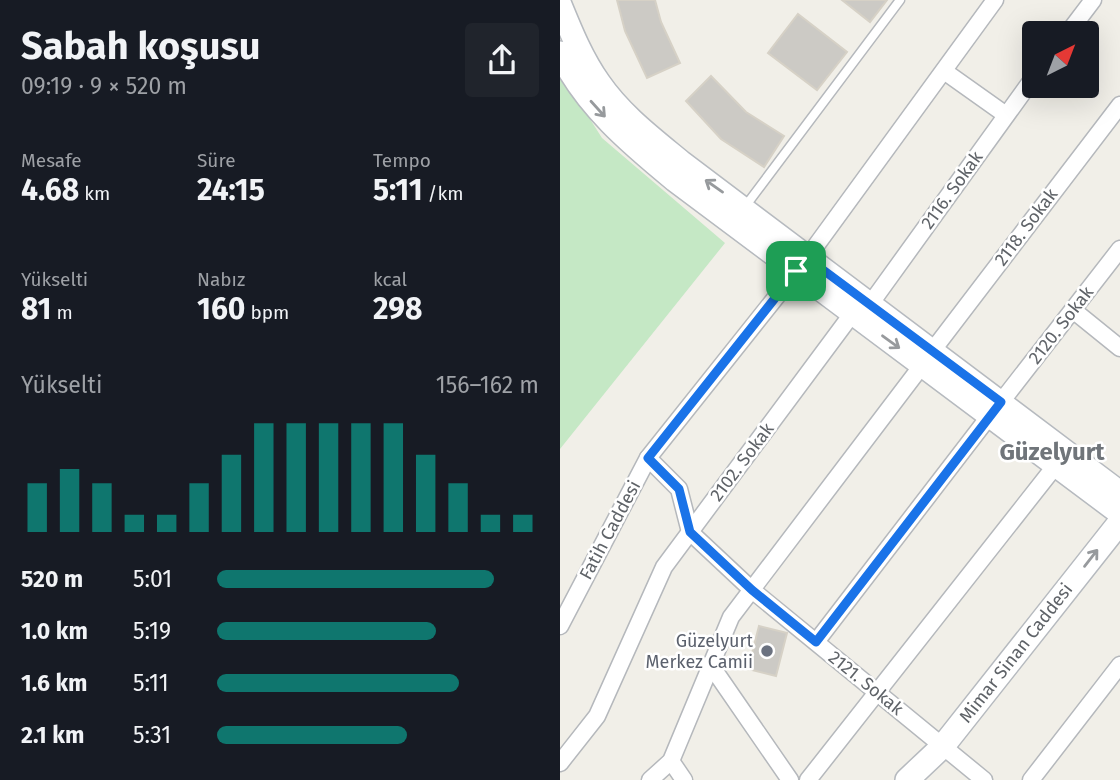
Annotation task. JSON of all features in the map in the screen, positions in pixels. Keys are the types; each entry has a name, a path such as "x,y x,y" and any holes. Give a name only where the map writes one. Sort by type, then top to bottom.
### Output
{"main road":[{"path":"560,5 578,47 600,84 634,123 682,163 744,208 801,265"},
{"path":"560,53 584,93 624,138 862,308 996,408 1120,493"},
{"path":"996,408 1056,465 1120,513"},
{"name":"Mimar Sinan Caddesi","path":"906,780 943,746 1120,522"}],"street":[{"name":"Fatih Caddesi","path":"560,626 648,458 801,265 995,0"},
{"path":"1077,21 1093,0"},
{"path":"944,71 1006,115"},
{"name":"2116. Sokak","path":"862,308 1022,93"},
{"name":"2118. Sokak","path":"671,761 731,617 1120,105"},
{"name":"2120. Sokak","path":"816,642 1120,248"},
{"name":"2102. Sokak","path":"560,762 597,716 664,567 862,308"},
{"path":"1073,310 1120,348"},
{"path":"648,458 679,489 690,532"},
{"path":"808,780 1056,465"},
{"name":"2121. Sokak","path":"690,532 752,590 984,780"},
{"path":"710,664 790,780"},
{"path":"1031,780 1120,665"},
{"path":"650,780 671,761 684,780"}],"lane":[{"path":"744,208 901,0"}],"green space":[{"path":"560,72 602,138 725,243 560,449"}],"building":[{"path":"617,0 655,0 661,22 680,63 647,78 625,31"},
{"path":"842,0 887,0 870,22"},
{"path":"798,14 847,52 817,90 768,53"},
{"path":"711,76 746,112 784,136 764,167 721,139 686,101"},
{"name":"Güzelyurt Merkez Camii","path":"759,626 787,633 776,676 748,669"}],"place":[{"name":"Güzelyurt Merkez Camii","path":"767,651"}],"district":[{"name":"Güzelyurt","path":"1052,452"}],"route":[{"path":"807,258 1001,402 816,642 752,590 690,532 679,489 648,458 796,271 807,258"}]}
